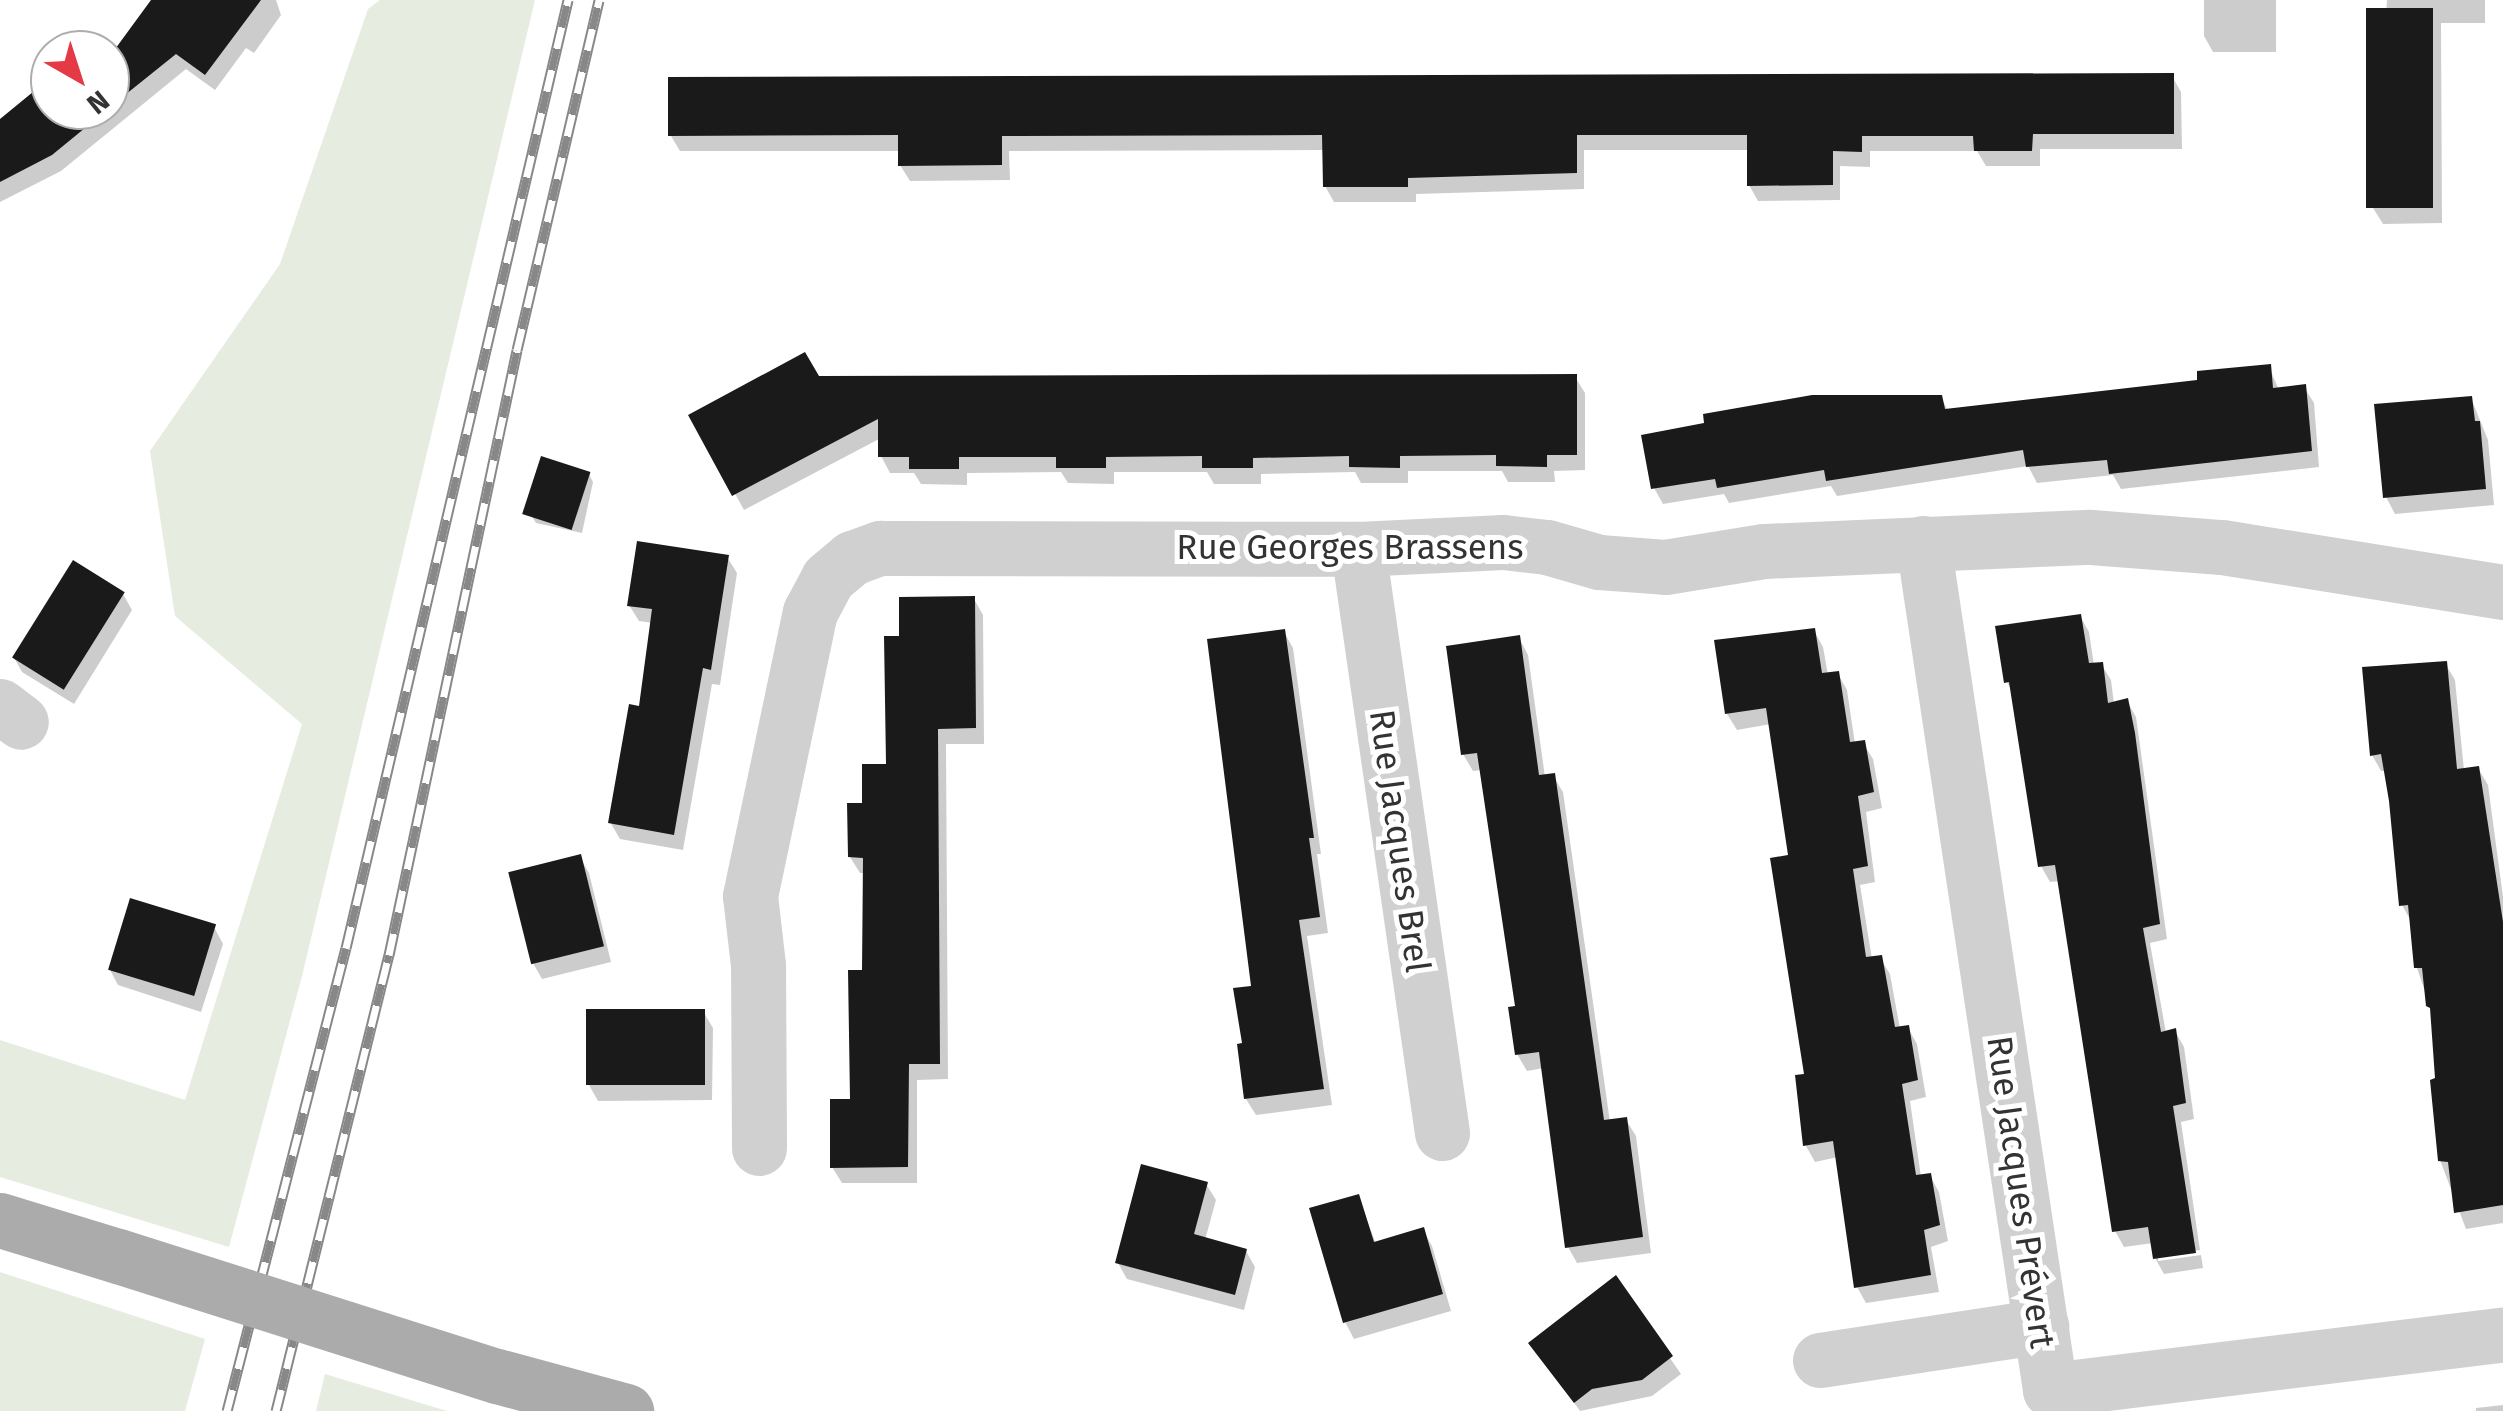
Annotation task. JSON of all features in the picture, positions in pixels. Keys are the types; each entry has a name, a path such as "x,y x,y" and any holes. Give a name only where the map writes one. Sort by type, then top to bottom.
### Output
{"main road":[{"path":"0,1220 497,1376 626,1411"}],"street":[{"name":"Rue Georges Brassens","path":"759,1148 758,966 750,896 810,612 828,578 852,558 880,548 1358,549 1503,542 1547,547 1599,562 1665,567 1764,551 2091,537 2222,547 2503,592"},
{"name":"Rue Jacques Prévert","path":"1923,543 2050,1390 2503,1334"},
{"name":"Rue Jacques Brel","path":"1358,549 1442,1132"},
{"path":"1820,1360 2041,1326"}],"shaded area":[{"path":"380,0 535,0 302,976 229,1247 0,1177 0,1040 185,1100 302,724 175,616 150,451 280,264 368,9"},
{"path":"0,1272 205,1339 185,1411 0,1411"},
{"path":"325,1374 447,1411 316,1411"}],"building":[{"path":"151,0 261,0 205,75 176,54 130,91 129,30"},
{"path":"2366,8 2433,8 2433,208 2366,208"},
{"path":"2174,73 2174,134 2033,134 2032,151 1974,151 1973,136 1862,136 1862,152 1833,151 1833,185 1747,186 1747,135 1577,135 1577,173 1408,178 1408,187 1323,187 1322,135 1002,136 1002,165 898,166 898,135 668,136 668,77"},
{"path":"30,94 30,130 83,130 52,155 0,182 0,119"},
{"path":"805,352 819,376 1577,374 1577,455 1547,455 1547,467 1496,466 1496,455 1400,456 1400,468 1349,467 1349,456 1253,458 1253,468 1202,468 1202,456 1106,457 1106,468 1056,468 1056,457 959,457 959,469 909,469 909,457 878,457 878,419 732,496 688,415"},
{"path":"2271,364 2273,388 2306,384 2312,451 2109,474 2107,460 2026,467 2023,450 1826,481 1824,470 1717,488 1715,479 1651,489 1641,435 1704,423 1703,414 1812,395 1942,395 1945,409 2197,380 2197,371"},
{"path":"2472,396 2475,421 2480,421 2486,489 2383,498 2374,404"},
{"path":"541,456 590,472 572,530 522,514"},
{"path":"637,541 729,555 711,670 703,668 674,835 608,823 629,704 639,706 652,609 627,606"},
{"path":"73,560 125,592 64,690 12,658"},
{"path":"975,596 976,728 938,729 940,1064 909,1064 908,1167 830,1168 830,1099 850,1099 848,970 862,970 863,858 848,857 847,803 862,803 862,764 886,764 884,636 899,636 899,597"},
{"path":"2081,614 2089,663 2103,662 2108,703 2128,698 2135,733 2160,924 2143,928 2161,1032 2176,1028 2186,1103 2173,1106 2196,1253 2153,1259 2148,1227 2112,1232 2055,865 2038,867 2009,682 2004,683 1995,626"},
{"path":"1815,628 1822,673 1839,671 1850,742 1865,740 1874,792 1858,796 1868,866 1853,869 1866,957 1882,955 1895,1027 1909,1025 1918,1080 1902,1084 1916,1175 1931,1173 1940,1225 1924,1230 1931,1275 1854,1288 1833,1141 1803,1146 1795,1075 1804,1074 1770,858 1788,855 1766,708 1725,714 1714,640"},
{"path":"1285,629 1314,838 1309,838 1320,917 1299,920 1324,1089 1244,1099 1237,1044 1242,1043 1233,988 1251,986 1207,639"},
{"path":"1520,635 1539,775 1555,773 1604,1120 1627,1117 1643,1237 1565,1248 1539,1052 1515,1055 1508,1007 1515,1006 1477,753 1461,755 1446,646"},
{"path":"2447,661 2457,769 2479,766 2503,922 2503,1205 2454,1213 2448,1162 2438,1161 2430,1080 2435,1078 2430,1008 2426,1006 2422,968 2414,968 2408,905 2399,906 2389,801 2381,754 2370,756 2362,667"},
{"path":"581,854 604,946 531,964 508,872"},
{"path":"130,898 216,924 194,996 108,970"},
{"path":"586,1009 705,1009 705,1085 586,1085"},
{"path":"1141,1164 1208,1182 1194,1234 1247,1249 1235,1295 1115,1263"},
{"path":"1359,1194 1374,1242 1424,1227 1443,1294 1343,1323 1309,1208"},
{"path":"1616,1275 1673,1356 1642,1380 1592,1389 1574,1403 1528,1343"}],"railway":[{"path":"227,1411 346,948 568,0"},
{"path":"276,1411 389,955 517,350 599,0"}]}
